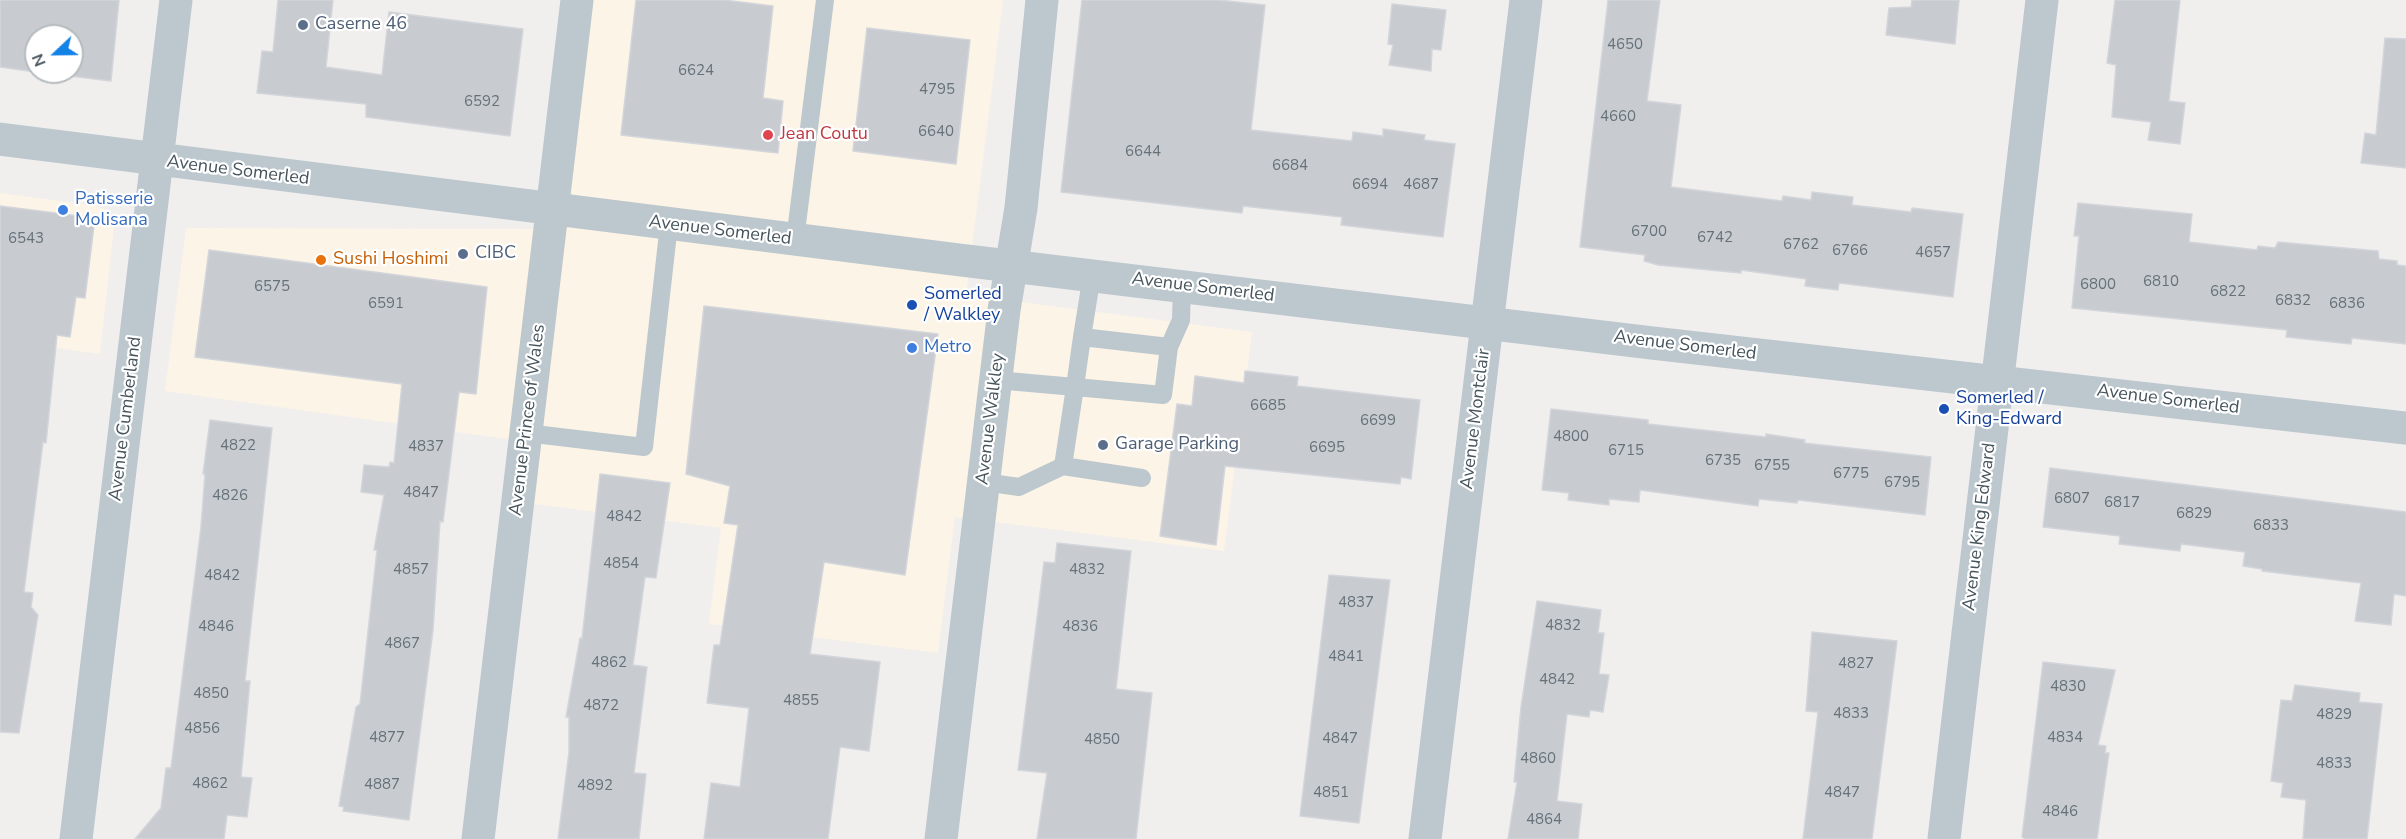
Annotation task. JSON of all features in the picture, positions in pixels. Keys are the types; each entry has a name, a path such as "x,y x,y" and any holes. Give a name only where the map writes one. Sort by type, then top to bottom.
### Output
{"street":[{"name":"Avenue Cumberland","path":"76,839 176,0"},
{"name":"Avenue Prince of Wales","path":"478,839 577,0"},
{"name":"Avenue Walkley","path":"940,839 996,380 1021,208 1042,0"},
{"name":"Avenue Montclair","path":"1425,839 1526,0"},
{"name":"Avenue King Edward","path":"1944,839 2042,0"},
{"name":"Avenue Somerled","path":"0,139 157,161 795,240 1841,365 2406,428"}],"lane":[{"path":"795,240 825,0"},
{"path":"526,434 644,447 669,224"},
{"path":"1063,466 1092,274"},
{"path":"996,380 1163,395 1169,347 1181,320 1182,285"},
{"path":"1082,338 1169,347"},
{"path":"984,482 1019,487 1063,466 1142,478"}],"shaded area":[{"path":"589,0 1003,0 966,295 1252,332 1224,551 955,517 938,653 709,624 721,528 520,502 528,442 165,391 186,228 560,229"},
{"path":"0,193 91,205 105,209 111,217 114,228 100,354 0,340"}],"building":[{"path":"0,0 119,0 111,81 84,78 84,24 24,24 24,70 0,67"},
{"path":"278,0 333,0 326,67 382,75 389,12 523,29 510,136 366,117 366,104 257,93 262,51 273,52"},
{"path":"636,0 724,0 773,6 763,98 783,101 778,153 621,135"},
{"path":"1082,0 1218,0 1265,5 1251,130 1352,141 1353,132 1383,136 1383,129 1425,135 1424,140 1455,144 1443,237 1341,225 1342,217 1243,206 1242,213 1061,192"},
{"path":"1608,0 1660,0 1647,101 1681,105 1671,187 1782,201 1783,196 1811,200 1812,192 1853,197 1852,205 1911,212 1912,208 1963,214 1953,297 1839,283 1838,290 1805,286 1806,279 1741,270 1741,273 1658,265 1644,261 1645,255 1580,247"},
{"path":"1912,0 1959,0 1955,44 1886,35 1889,8 1911,7"},
{"path":"2115,0 2180,0 2169,101 2185,103 2180,144 2148,140 2151,122 2112,117 2116,65 2107,63"},
{"path":"1392,4 1446,10 1441,50 1432,49 1431,71 1389,65 1393,45 1388,44"},
{"path":"867,28 970,40 956,164 853,151"},
{"path":"2385,38 2406,39 2406,168 2361,163 2365,133 2376,135"},
{"path":"2078,203 2192,214 2189,242 2257,250 2258,246 2275,248 2278,242 2378,251 2379,259 2397,261 2397,265 2406,266 2406,344 2352,338 2351,344 2286,337 2287,330 2072,308 2079,236 2074,236"},
{"path":"0,206 95,218 85,298 76,297 70,337 57,335 46,443 43,442 24,592 33,593 31,607 38,615 19,733 0,732"},
{"path":"209,250 487,287 476,394 459,392 443,522 440,521 433,630 409,820 343,811 344,807 339,806 356,707 360,704 377,550 374,550 384,495 361,492 364,465 389,467 390,462 394,463 402,384 195,357"},
{"path":"704,306 938,334 905,575 824,562 810,654 880,662 869,751 840,747 828,839 704,839 711,783 740,787 749,708 707,703 714,645 720,645 738,525 724,523 730,486 686,474"},
{"path":"1245,371 1298,377 1297,386 1420,400 1411,479 1401,477 1400,484 1225,466 1216,545 1160,536 1177,404 1192,406 1195,376 1244,383"},
{"path":"1551,409 1648,420 1648,424 1766,437 1766,434 1805,440 1804,443 1931,457 1925,515 1798,500 1797,503 1759,499 1758,506 1640,490 1639,502 1609,499 1609,505 1568,500 1569,493 1542,490"},
{"path":"210,420 272,428 245,681 250,681 241,777 252,778 247,817 227,815 224,839 135,839 161,808 166,768 171,768 201,527 205,474 203,474"},
{"path":"2050,468 2406,512 2406,596 2394,594 2391,625 2355,621 2361,583 2262,571 2262,569 2243,566 2245,552 2181,544 2180,551 2119,544 2120,536 2043,527"},
{"path":"600,474 670,483 656,578 645,577 633,665 647,667 634,773 646,774 639,839 558,839 569,752 569,717 566,717 580,638 582,639"},
{"path":"1057,543 1131,551 1116,689 1152,693 1136,839 1037,839 1047,773 1018,770 1044,562 1055,563"},
{"path":"1329,575 1390,580 1359,823 1300,816"},
{"path":"1537,601 1601,610 1598,633 1604,633 1599,674 1609,675 1603,712 1590,710 1589,717 1567,714 1557,801 1582,804 1578,839 1508,839 1517,782 1514,782 1521,707"},
{"path":"1812,632 1897,641 1872,839 1803,839 1818,712 1806,711"},
{"path":"2043,662 2115,670 2098,745 2106,746 2105,753 2109,753 2097,839 2025,839 2022,837"},
{"path":"2295,685 2360,693 2359,702 2382,704 2367,839 2303,839 2306,800 2281,797 2283,783 2271,781 2281,700 2292,701"}],"place":[{"name":"Caserne 46","path":"303,25"},
{"name":"Jean Coutu","path":"768,135"},
{"name":"Patisserie Molisana","path":"63,210"},
{"name":"CIBC","path":"463,254"},
{"name":"Sushi Hoshimi","path":"321,260"},
{"name":"Somerled / Walkley","path":"912,305"},
{"name":"Metro","path":"912,348"},
{"name":"Somerled / King-Edward","path":"1944,409"},
{"name":"Garage Parking","path":"1103,445"}]}
